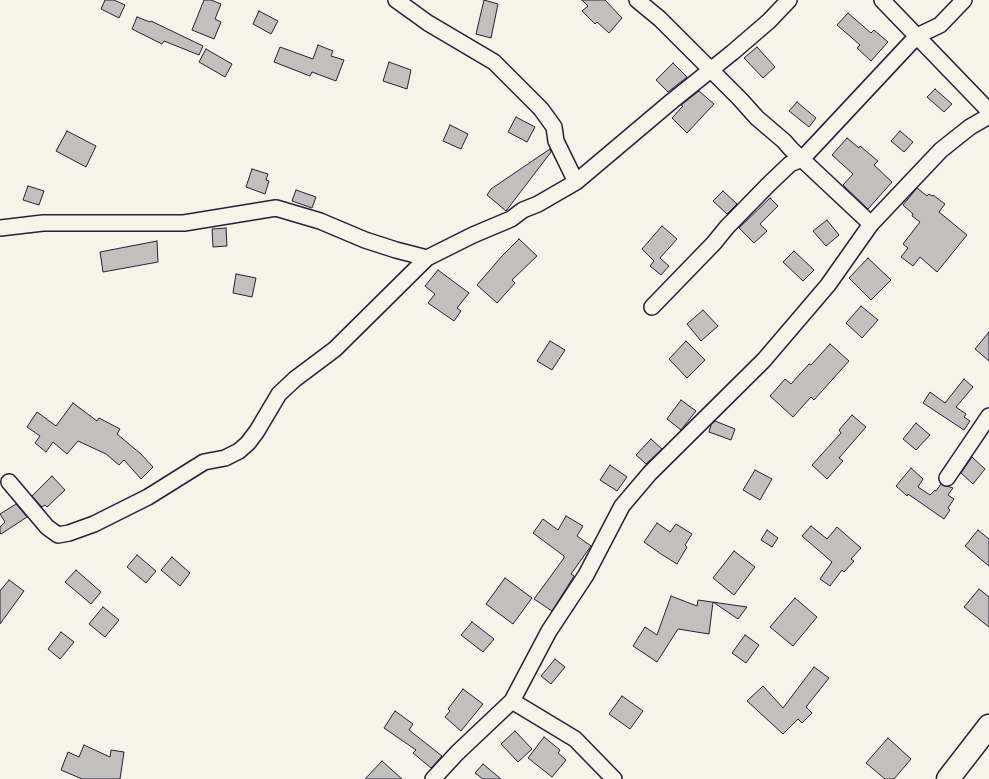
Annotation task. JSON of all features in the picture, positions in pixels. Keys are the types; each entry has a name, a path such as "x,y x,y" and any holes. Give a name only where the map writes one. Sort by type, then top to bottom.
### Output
{"main road":[{"path":"948,779 989,726"}],"street":[{"path":"396,0 428,23 494,62 541,109 554,127 556,140 576,182"},
{"path":"637,0 660,19 711,69 757,118 784,141 872,224"},
{"path":"9,482 47,527 58,535 94,524 148,497 204,462 225,458 240,451 257,432 280,394 295,379 335,349 427,258 473,235 511,219 523,210 538,204 576,182 769,21 789,0"},
{"path":"882,0 989,111"},
{"path":"652,307 768,184 790,164 802,159 917,36 940,25 964,0"},
{"path":"433,779 457,753 512,701 549,631 586,575 622,506 650,473 764,360 828,284 872,224 941,150 970,127 989,116"},
{"path":"0,228 43,223 184,223 276,208 320,221 365,240 427,258"},
{"path":"947,478 989,416"},
{"path":"512,701 575,739 614,779"}],"building":[{"path":"105,0 114,0 125,5 119,18 101,9"},
{"path":"204,0 211,0 221,4 215,19 221,22 214,39 192,30"},
{"path":"484,0 498,4 491,38 476,34"},
{"path":"582,0 605,0 622,18 609,33 597,22 595,24 582,11 588,6"},
{"path":"259,11 278,21 271,34 253,24"},
{"path":"848,13 871,33 874,30 888,42 871,61 857,48 860,45 837,25"},
{"path":"137,17 150,22 151,21 203,46 199,55 164,41 162,44 132,29"},
{"path":"318,45 333,51 331,56 344,60 336,81 312,72 310,76 274,62 280,47 313,59"},
{"path":"757,47 775,67 763,78 744,58"},
{"path":"206,49 232,64 225,77 199,62"},
{"path":"389,62 411,70 407,89 383,81"},
{"path":"673,63 687,77 668,92 656,80"},
{"path":"935,89 952,104 944,112 927,97"},
{"path":"699,91 714,104 687,133 672,118 683,106 681,105"},
{"path":"797,102 816,118 809,127 789,111"},
{"path":"516,117 535,127 527,142 508,132"},
{"path":"450,125 468,134 461,149 443,141"},
{"path":"67,131 96,146 86,167 56,151"},
{"path":"900,131 913,142 904,152 891,141"},
{"path":"847,138 859,148 860,146 878,161 874,165 892,182 868,209 843,185 853,174 832,155"},
{"path":"550,149 551,152 506,211 487,195 491,189"},
{"path":"252,169 268,174 266,180 269,181 265,194 246,187"},
{"path":"28,186 44,191 39,205 23,200"},
{"path":"917,188 927,196 929,194 932,196 933,195 945,204 939,212 967,235 937,272 920,257 913,266 901,257 908,248 903,244 920,222 912,216 913,214 903,205"},
{"path":"296,190 316,197 312,208 292,201"},
{"path":"723,191 737,204 727,214 713,201"},
{"path":"770,198 778,206 760,224 767,231 754,243 739,228"},
{"path":"827,220 839,235 826,246 813,231"},
{"path":"662,226 677,239 660,258 669,266 661,275 650,266 654,261 642,249"},
{"path":"226,228 227,246 213,247 212,229"},
{"path":"519,239 537,256 512,280 515,283 497,303 477,285"},
{"path":"157,241 158,262 103,272 100,252"},
{"path":"794,251 814,270 803,281 783,262"},
{"path":"868,258 891,280 871,300 849,278"},
{"path":"438,270 469,293 457,308 461,311 454,321 428,303 435,294 425,286"},
{"path":"236,274 256,278 252,297 233,293"},
{"path":"861,306 878,320 862,338 846,323"},
{"path":"703,310 718,326 701,341 687,324"},
{"path":"989,332 989,361 975,349"},
{"path":"550,341 565,350 552,370 537,361"},
{"path":"686,341 705,360 687,378 669,359"},
{"path":"830,344 849,361 814,400 811,397 793,417 770,396 785,379 791,384"},
{"path":"964,379 973,387 956,407 966,414 964,417 970,421 964,430 923,403 930,392 945,403"},
{"path":"681,400 696,411 681,430 667,419"},
{"path":"73,403 97,421 99,418 120,429 117,434 141,454 153,467 141,479 124,460 119,465 106,454 78,441 67,454 53,442 46,452 35,443 40,436 27,427 37,412 56,426"},
{"path":"852,415 866,427 839,458 843,461 827,479 812,465 841,433 839,430"},
{"path":"715,421 735,429 731,440 709,432 711,425"},
{"path":"916,423 930,435 916,450 903,439"},
{"path":"651,439 662,449 646,464 636,455"},
{"path":"972,457 985,469 973,484 961,473"},
{"path":"610,465 627,477 617,491 600,480"},
{"path":"911,468 923,479 918,487 930,495 935,490 936,491 941,484 953,488 948,495 954,499 948,508 950,510 944,519 908,494 907,496 896,486"},
{"path":"755,470 772,479 760,500 743,490"},
{"path":"52,476 65,490 47,507 45,505 42,507 32,496"},
{"path":"16,504 27,517 1,534 0,527 5,522 0,514"},
{"path":"566,516 583,526 577,536 591,546 571,574 574,576 552,611 534,599 564,556 533,533 543,519 558,530"},
{"path":"657,523 670,532 676,524 692,534 685,545 687,547 677,564 644,542"},
{"path":"811,526 827,539 837,527 861,548 851,559 854,561 844,572 842,570 830,586 820,579 832,562 802,536"},
{"path":"767,530 778,538 772,547 761,540"},
{"path":"978,530 989,539 989,566 965,546"},
{"path":"734,551 755,567 734,595 713,578"},
{"path":"137,555 156,571 146,583 127,567"},
{"path":"172,557 190,573 180,586 161,570"},
{"path":"76,570 101,592 91,604 65,582"},
{"path":"505,578 532,598 513,624 486,604"},
{"path":"9,580 24,591 0,624 0,591"},
{"path":"979,589 989,597 989,627 964,607"},
{"path":"671,596 697,606 698,600 713,602 709,634 678,629 657,662 633,646 645,627 657,635"},
{"path":"795,598 817,617 793,646 770,627"},
{"path":"713,602 747,607 738,619"},
{"path":"103,607 119,620 105,637 89,624"},
{"path":"472,622 494,639 483,652 461,635"},
{"path":"61,632 74,642 60,659 48,649"},
{"path":"745,635 759,645 746,663 732,653"},
{"path":"555,659 565,667 551,684 541,676"},
{"path":"814,667 829,678 806,707 812,713 802,723 798,719 783,734 747,701 763,686 783,708"},
{"path":"463,689 483,704 461,731 445,717 450,711 448,709"},
{"path":"622,696 643,711 630,729 609,714"},
{"path":"395,711 413,724 409,730 442,756 431,768 413,753 416,750 384,728"},
{"path":"515,731 532,749 518,762 501,744"},
{"path":"544,737 560,750 558,753 566,760 552,777 528,758"},
{"path":"888,738 911,759 894,779 885,779 866,763"},
{"path":"84,745 110,757 111,750 124,752 120,779 82,779 61,770 68,752 79,757"},
{"path":"382,761 402,779 365,779"},
{"path":"483,764 501,779 483,779 475,773"}]}
